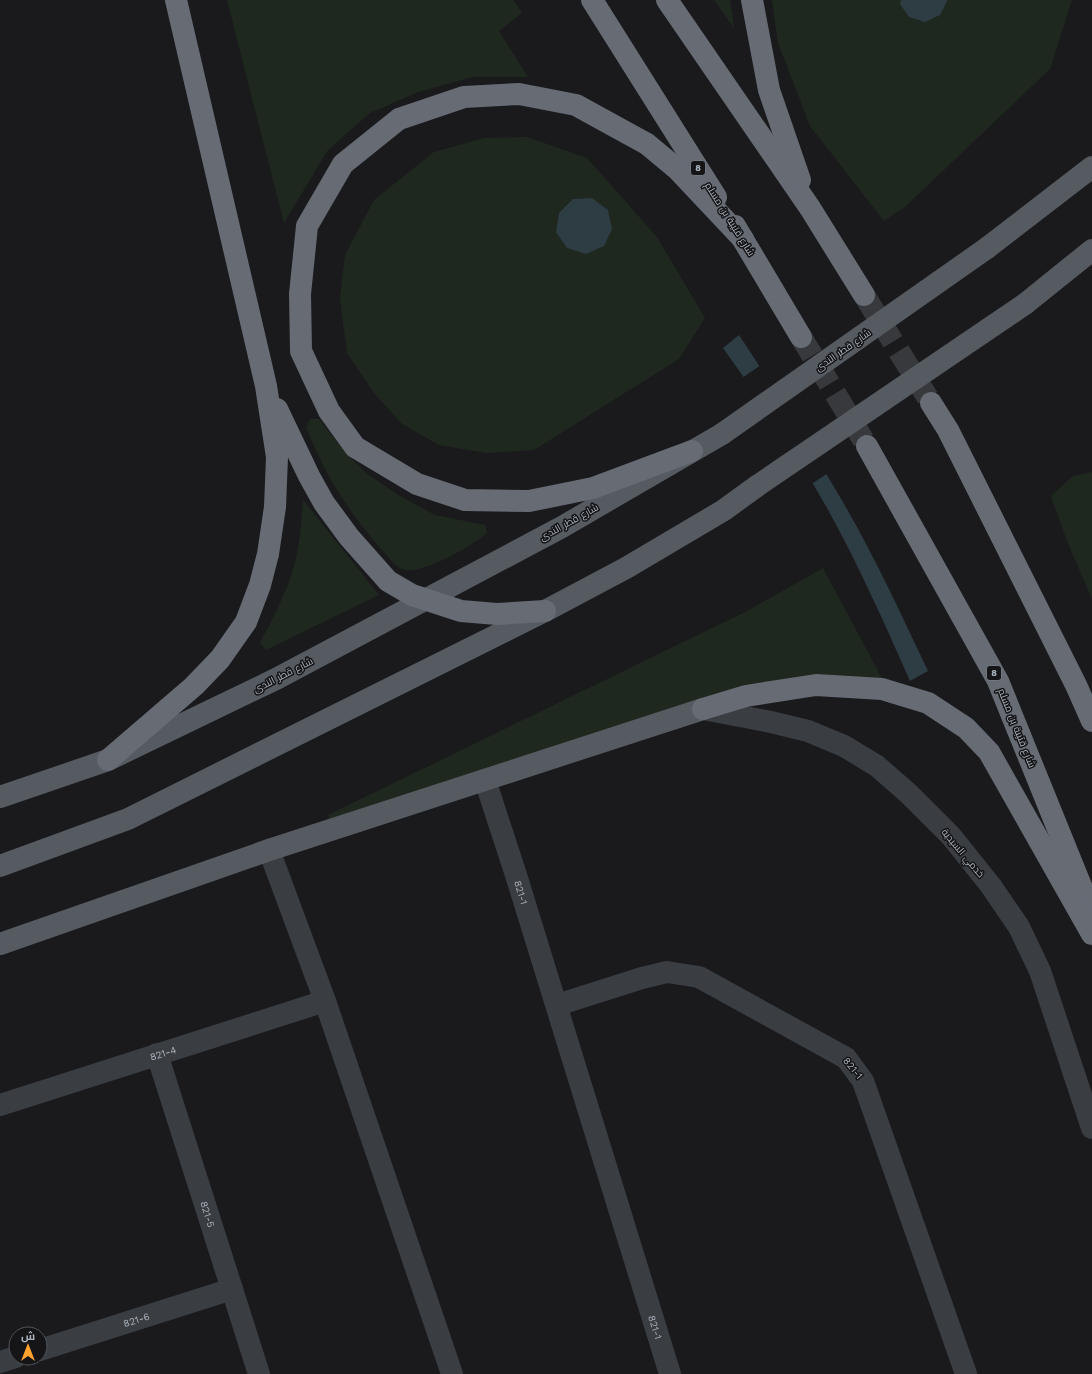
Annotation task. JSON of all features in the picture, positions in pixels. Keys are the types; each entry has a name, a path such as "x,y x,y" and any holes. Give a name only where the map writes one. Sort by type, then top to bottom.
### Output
{"highway":[{"path":"108,760 194,686 220,659 246,622 260,586 268,554 275,507 277,457 266,386 176,0"},
{"name":"شارع قتيبة بن مسلم","path":"592,0 742,239 801,337"},
{"path":"667,0 810,208 864,295"},
{"path":"752,0 769,90 810,208"},
{"path":"692,451 593,488 529,501 465,500 417,484 355,447 329,411 301,351 300,294 307,226 343,164 399,119 464,97 519,94 576,105 646,144 677,169 742,239"},
{"path":"266,386 309,476 324,503 350,537 388,581 412,595 461,611 497,614 545,611"},
{"path":"931,403 948,430 1092,721"},
{"name":"شارع قتيبة بن مسلم","path":"867,446 998,681 1092,913"},
{"path":"703,709 746,696 816,685 882,688 928,704 966,728 989,752 1092,934"}],"main road":[{"name":"شارع قطر الندى","path":"0,797 108,760 276,679 562,527 722,434 987,248 1092,167"},
{"path":"0,866 128,819 545,611 626,568 711,518 1026,304 1092,250"},
{"path":"0,944 269,850 703,709"}],"street":[{"name":"خدمي السيدية","path":"703,709 771,722 808,731 844,746 877,766 909,794 951,836 991,886 1019,927 1040,971 1092,1128"},
{"name":"821-1","path":"486,780 557,1005 670,1374"},
{"path":"269,850 325,1001 452,1374"},
{"name":"821-1","path":"557,1005 642,978 666,972 699,977 846,1058 863,1081 966,1374"},
{"name":"821-4","path":"0,1105 325,1001"},
{"name":"821-5","path":"157,1054 259,1374"},
{"name":"821-6","path":"48,1347 232,1289"}],"shaded area":[{"path":"227,0 513,0 522,13 499,31 528,77 473,77 418,92 370,113 328,150 284,223"},
{"path":"714,0 730,0 734,28"},
{"path":"772,0 1072,0 1050,69 906,206 884,221 810,126 778,43"},
{"path":"901,0 947,1 940,15 925,22 909,17 900,4"},
{"path":"527,137 587,158 657,237 705,318 679,359 534,450 487,453 439,445 402,424 374,393 347,353 340,298 345,255 374,200 434,152 484,138"},
{"path":"592,198 608,210 612,229 604,246 586,254 567,248 556,232 559,213 573,199"},
{"path":"739,335 791,415 828,476 886,583 928,671 910,681 860,572 827,508 777,427 723,348"},
{"path":"310,419 319,419 346,453 366,473 398,495 435,515 485,525 487,533 471,545 436,563 414,570 399,568 391,561 361,524 330,478 306,427"},
{"path":"1092,472 1092,599 1067,541 1051,496 1073,476"},
{"path":"303,500 379,595 266,650 260,643 282,600 295,564 301,527"},
{"path":"823,568 884,682 819,675 331,824 328,815 747,611"}],"pier":[{"path":"761,365 793,414 828,473 810,485 776,427 742,378"}],"tunnel":[{"path":"864,295 931,403"},
{"path":"801,337 867,446"}]}
